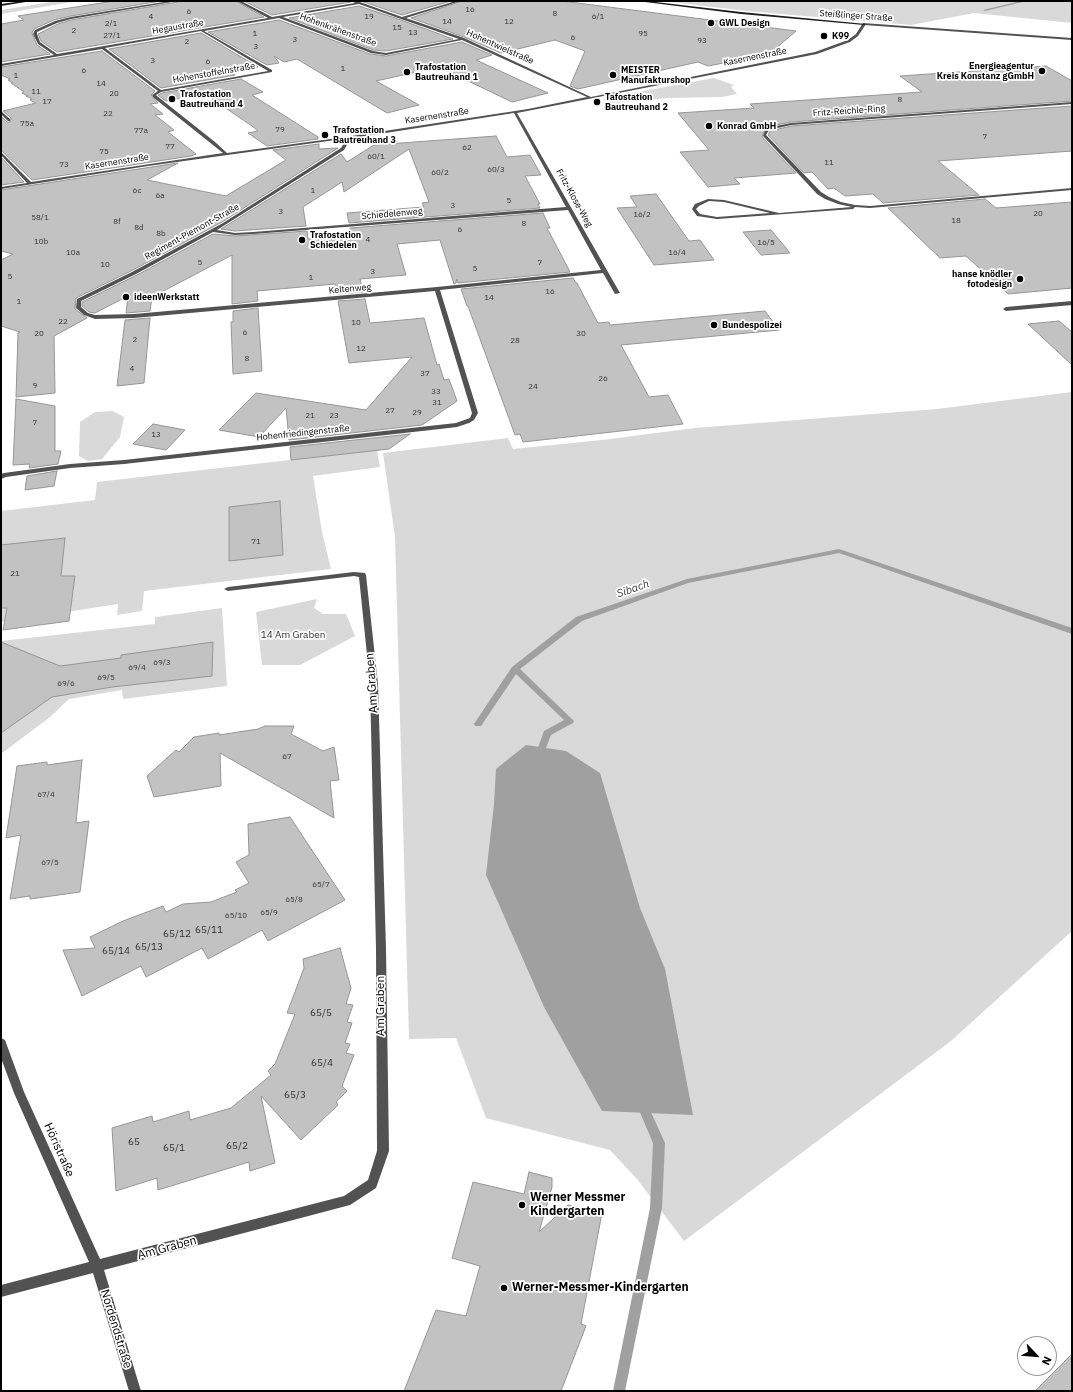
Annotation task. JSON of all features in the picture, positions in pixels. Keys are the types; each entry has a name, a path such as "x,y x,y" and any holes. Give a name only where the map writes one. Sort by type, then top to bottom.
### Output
{"main road":[{"path":"1,6 30,1"},
{"name":"Steißlinger Straße","path":"639,1 748,14 864,24"}],"street":[{"path":"56,55 39,43 35,34 36,31 56,22 71,18 176,1"},
{"path":"239,1 271,18"},
{"name":"Hohentwielstraße","path":"354,1 463,39 590,97"},
{"path":"402,18 459,1"},
{"name":"Hegaustraße","path":"1,65 358,3"},
{"name":"Hohenkrähenstraße","path":"279,17 372,52 386,54 463,39"},
{"name":"Steißlinger Straße","path":"864,24 1072,39"},
{"name":"Kasernenstraße","path":"1,188 515,112 816,53 849,41 857,35 864,24"},
{"name":"Hohenstoffelnstraße","path":"160,91 271,71 201,30"},
{"path":"102,47 160,91 154,95 155,97 226,154"},
{"name":"Fritz-Reichle-Ring","path":"870,207 840,203 819,193 767,140 764,135 767,129 791,124 1072,103"},
{"path":"1,112 9,120"},
{"name":"Fritz-Klose-Weg","path":"515,112 618,294"},
{"name":"Regiment-Piemont-Straße","path":"95,317 86,314 78,307 79,300 214,231 343,149 346,143 345,138"},
{"path":"1,153 30,183"},
{"name":"Fritz-Reichle-Ring","path":"779,214 724,201 708,200 697,205 694,209 699,215 717,218 779,214 870,207 1072,189"},
{"name":"Schiedelenweg","path":"214,231 235,234 253,233 570,208"},
{"name":"Keltenweg","path":"95,317 134,316 437,289 605,271"},
{"name":"Hohenfriedingenstraße","path":"1,477 4,475 70,466 124,462 457,425 467,422 475,413 437,289"},
{"path":"1006,309 1072,303"},
{"name":"Am Graben","path":"1,1291 346,1202 372,1184 383,1151 381,949 374,684 362,575 354,574 228,589"},
{"name":"Höristraße","path":"1,1043 19,1093 97,1266"},
{"name":"Nordendstraße","path":"97,1266 135,1391"}],"green space":[{"path":"57,1 78,1 1,14 1,10"},
{"path":"663,1 1072,1 1072,23 974,13 911,25 746,11"},
{"path":"714,78 734,85 731,87 737,94 722,97 668,98 612,103 604,100 605,98"},
{"path":"1072,392 1072,931 951,1041 684,1241 637,1179 610,1150 486,1118 456,1038 409,1039 395,537 383,453 508,438 513,449 602,440 695,428 937,409"},
{"path":"113,411 124,417 120,437 102,459 88,461 79,456 80,422 95,412"},
{"path":"377,450 380,467 313,476 322,532 331,569 144,591 142,611 117,615 118,604 1,622 1,511 95,500 97,482"},
{"name":"14 Am Graben","path":"317,599 314,608 323,614 346,614 355,636 300,665 262,665 256,612"},
{"path":"222,608 227,686 123,699 122,690 69,699 50,717 1,754 1,641 155,624 155,617"}],"shaded area":[{"path":"526,745 566,751 600,773 640,908 665,969 693,1115 602,1111 544,1007 486,875 494,804 496,769"}],"building":[{"path":"114,1 161,1 54,20 34,29 32,33 37,45 50,54 1,62 1,24 24,20 18,16"},
{"path":"179,1 236,1 264,17 57,52 41,41 38,34 58,24 71,20"},
{"path":"244,1 351,1 351,2 272,15"},
{"path":"361,1 451,1 402,15"},
{"path":"462,1 562,1 796,31 766,57 760,56 708,66 698,62 578,89 570,86 585,51 555,40 501,53 464,37 411,18"},
{"path":"359,6 453,39 386,51 373,50 289,18"},
{"path":"279,20 370,54 386,56 462,42 492,55 476,60 548,93 512,102 439,67 376,81 419,105 387,113 297,59 284,62 274,56 279,63 267,65 208,32"},
{"path":"201,33 258,67 231,73 235,75 161,88 109,49"},
{"path":"102,51 155,91 151,95 158,103 150,104 163,114 155,115 174,130 168,132 196,154 32,180 1,150 1,116 7,122 10,122 11,118 3,111 36,103 30,100 32,99 22,93 24,92 11,83 13,83 8,80 10,79 1,75 1,67"},
{"path":"1046,66 1072,81 1072,101 791,122 766,127 762,137 796,173 734,178 740,184 708,187 680,152 709,150 678,113 754,108 750,104 922,92 900,76"},
{"path":"241,79 263,92 252,95 318,137 318,139 267,146 248,133 258,131 205,94 166,101 158,95 162,93"},
{"path":"1072,106 1072,151 938,161 979,195 883,203 873,194 845,196 834,188 828,189 812,172 804,173 768,135 770,131 791,126"},
{"path":"496,136 507,157 530,155 541,175 525,176 540,204 538,204 540,208 349,223 347,213 424,207 422,203 429,202 409,149 344,192 342,182 303,207 306,226 235,231 221,229 341,154 347,162 374,145"},
{"path":"319,144 319,149 338,148 222,222 131,271 76,298 75,309 87,318 54,336 55,393 16,397 18,333 20,332 1,326 1,260 13,254 1,251 1,190 178,163 147,180 226,196 286,160 273,150"},
{"path":"1,157 24,182 1,185"},
{"path":"656,194 689,241 700,240 714,260 654,265 617,208 637,207 630,196"},
{"path":"985,199 996,208 1072,202 1072,288 1008,294 966,256 940,258 888,208"},
{"path":"543,213 550,228 547,228 570,272 458,283 457,279 456,283 454,284 440,240 397,244 406,275 360,279 363,292 336,294 335,284 257,291 258,301 232,304 232,255 152,297 150,311 126,313 128,296 95,313 89,312 82,306 82,302 137,275 213,234 235,236 307,231 308,239 352,235 350,228"},
{"path":"771,230 790,253 761,255 743,232"},
{"path":"573,278 598,323 609,322 610,325 765,311 779,330 621,345 649,397 668,395 683,424 523,442 520,434 515,435 461,289"},
{"path":"365,299 370,323 424,318 437,365 439,364 444,380 449,379 457,401 422,425 289,440 286,408 259,437 219,430 256,393 366,410 412,357 349,363 338,301"},
{"path":"258,308 262,371 233,374 231,322 233,322 233,311"},
{"path":"150,318 144,383 117,386 125,320"},
{"path":"1059,321 1072,332 1072,365 1028,324"},
{"path":"16,399 55,406 55,451 61,451 58,464 29,468 30,464 13,465"},
{"path":"153,424 185,430 166,450 133,444"},
{"path":"410,434 389,449 291,460 290,447"},
{"path":"57,471 54,486 25,490 27,476"},
{"path":"280,501 283,555 229,561 229,507"},
{"path":"65,538 61,576 75,576 69,621 3,630 7,608 1,608 1,545"},
{"path":"1,642 60,666 121,658 121,655 213,642 212,676 112,687 52,697 1,733"},
{"path":"265,726 294,726 291,734 323,751 334,747 339,780 330,781 334,818 220,753 221,786 154,797 147,776 176,750 179,752 194,737 258,729"},
{"path":"82,760 76,823 89,821 80,892 30,899 30,896 10,899 21,835 6,838 17,766 47,762 47,765"},
{"path":"290,817 345,900 268,941 262,930 208,959 202,948 146,977 141,966 82,996 63,950 95,948 90,937 123,921 163,906 166,912 183,904 211,902 237,892 235,890 249,883 236,862 249,855 248,824"},
{"path":"340,948 351,988 346,1004 353,1005 347,1022 352,1023 345,1043 350,1044 346,1053 354,1055 342,1086 347,1091 336,1102 338,1105 301,1140 261,1096 275,1163 250,1171 249,1162 158,1190 157,1178 116,1191 112,1128 152,1116 153,1122 189,1111 190,1120 231,1108 271,1075 268,1071 275,1064 295,1014 287,1013 304,968 303,959"},
{"name":"Werner-Messmer-Kindergarten","path":"529,1172 552,1178 552,1187 539,1232 568,1205 602,1213 581,1324 586,1326 561,1391 404,1391 436,1310 466,1316 480,1266 452,1258 473,1182 524,1194"},
{"path":"1072,1354 1072,1391 1035,1391 1050,1376 1057,1376 1057,1369"}],"waterway":[{"path":"985,10 1025,1"},
{"name":"Sibach","path":"515,669 579,619 687,581 839,551 1072,631"},
{"name":"Sibach","path":"478,724 515,669"},
{"path":"515,669 570,721 547,733 539,756"},
{"path":"619,1391 656,1208 659,1143 641,1103"}],"place":[{"name":"GWL Design","path":"711,23"},
{"name":"K99","path":"824,36"},
{"name":"Energieagentur Kreis Konstanz gGmbH","path":"1042,71"},
{"name":"Trafostation Bautreuhand 1","path":"407,72"},
{"name":"MEISTER Manufakturshop","path":"613,75"},
{"name":"Trafostation Bautreuhand 4","path":"172,99"},
{"name":"Tafostation Bautreuhand 2","path":"597,102"},
{"name":"Konrad GmbH","path":"709,126"},
{"name":"Trafostation Bautreuhand 3","path":"325,135"},
{"name":"Trafostation Schiedelen","path":"302,240"},
{"name":"hanse knödler fotodesign","path":"1020,279"},
{"name":"ideenWerkstatt","path":"126,297"},
{"name":"Bundespolizei","path":"714,325"},
{"name":"Werner Messmer Kindergarten","path":"522,1205"},
{"name":"Werner-Messmer-Kindergarten","path":"504,1288"}]}
